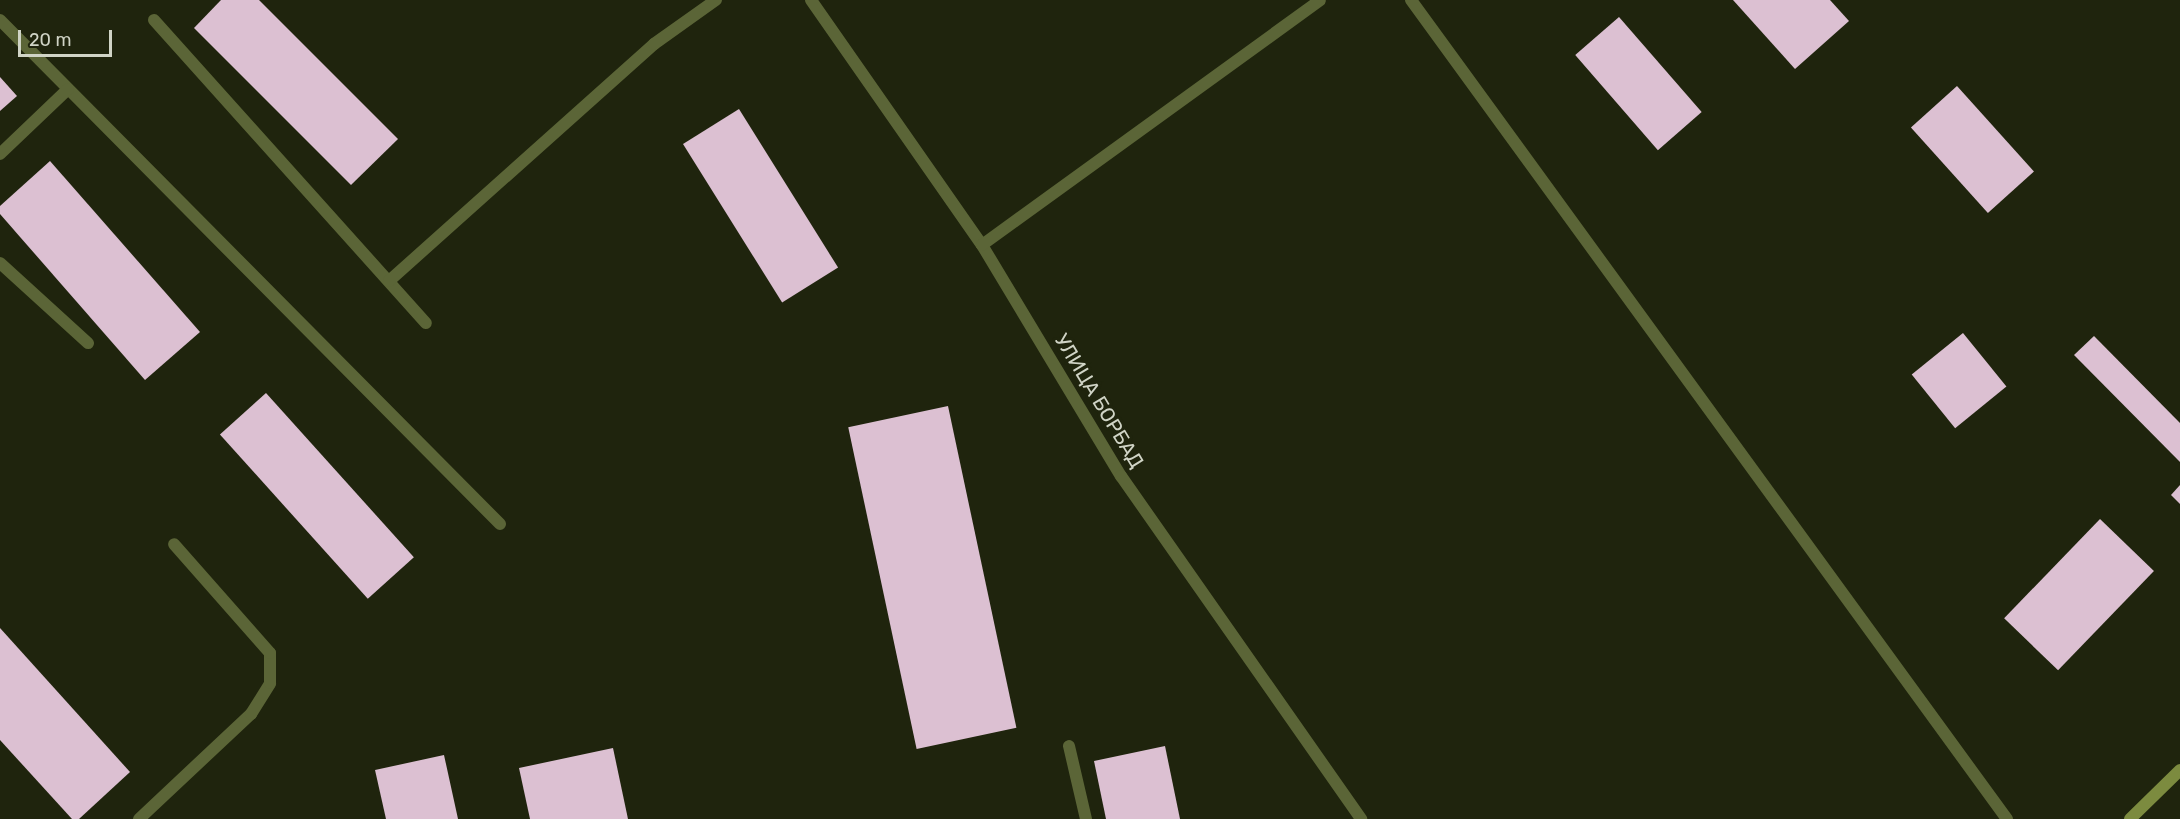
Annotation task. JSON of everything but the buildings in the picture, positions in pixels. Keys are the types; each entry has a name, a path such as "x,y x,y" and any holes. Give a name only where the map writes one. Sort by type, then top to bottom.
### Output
{"street":[{"path":"389,281 654,44 716,0"},
{"name":"УЛИЦА БОРБАД","path":"811,0 981,245 1121,476 1361,819"},
{"path":"981,245 1320,0"},
{"path":"1411,0 2007,819"},
{"path":"0,20 500,524"},
{"path":"154,20 426,324"},
{"path":"0,154 68,89"},
{"path":"0,263 88,343"},
{"path":"139,819 251,714 270,683 270,653 174,544"},
{"path":"1069,746 1086,819"},
{"path":"2130,819 2180,770"}]}
